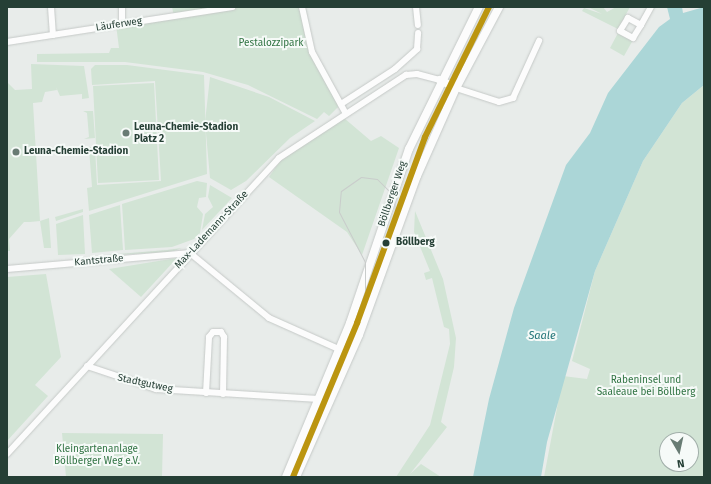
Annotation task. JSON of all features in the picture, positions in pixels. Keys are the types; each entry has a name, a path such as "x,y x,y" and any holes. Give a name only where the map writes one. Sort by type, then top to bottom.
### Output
{"street":[{"path":"51,7 53,35"},
{"path":"122,7 122,24"},
{"name":"Läuferweg","path":"7,42 232,7"},
{"path":"302,7 312,52 344,112"},
{"path":"416,7 418,25"},
{"name":"Böllberger Weg","path":"286,477 340,349 403,164 440,80 478,7"},
{"name":"Böllberger Weg","path":"296,477 350,354 417,176 456,88 499,7"},
{"path":"641,25 651,7"},
{"path":"341,104 395,69 417,49 418,33"},
{"path":"456,88 499,102 513,98 539,41"},
{"name":"Max-Lademann-Straße","path":"7,454 279,158 344,112 406,75 422,74 440,80 456,88"},
{"path":"190,254 269,318 350,354"},
{"name":"Kantstraße","path":"7,268 190,254"},
{"path":"206,393 209,336 213,332 221,332 224,337 223,394"},
{"name":"Stadtgutweg","path":"87,366 141,386 206,393 319,398"}],"green space":[{"name":"Pestalozzipark","path":"172,7 202,7 203,11 232,7 302,7 308,40 341,104 329,116 324,112 317,119 248,85 203,72 125,62 37,62 37,54 109,53 111,48 119,48 116,25 174,16"},
{"path":"588,7 603,7 607,12 616,7 630,7 618,29 582,11 584,8 602,14"},
{"path":"618,33 633,40 624,56 610,48"},
{"path":"31,64 84,66 89,98 82,99 82,94 60,96 56,87 57,90 45,92 42,102 33,103 40,221 24,222 9,239 10,251 7,251 7,82 15,90 32,89"},
{"path":"95,65 127,65 204,75 207,174 89,211 87,188 92,187 89,149 85,147 95,147 97,185 161,181 155,81 92,85 91,69"},
{"path":"210,77 269,97 315,121 290,138 246,181 231,190 210,178 205,122"},
{"name":"Leuna-Chemie-Stadion Platz 2","path":"154,83 159,180 98,183 93,86"},
{"name":"Rabeninsel und Saaleaue bei Böllberg","path":"704,85 704,477 544,477 563,376 587,379 590,369 572,361 595,271 643,161 682,103"},
{"path":"83,111 93,111 95,138 84,139 89,137 87,113"},
{"path":"344,118 371,141 381,136 399,148 362,255 347,232 269,177 280,161"},
{"path":"197,181 207,183 206,197 199,198 197,207 203,214 200,233 194,239 172,247 125,250 122,204"},
{"path":"210,185 232,198 202,230 205,214 213,207 208,197"},
{"path":"236,200 197,242 196,241"},
{"path":"120,205 123,250 92,253 89,215"},
{"path":"83,209 83,212 56,221 55,217"},
{"path":"415,211 443,279 456,338 454,367 441,422 447,427 410,474 421,464 441,477 396,477 430,425 450,344 449,329 444,327 432,278 426,280 424,273 430,271 414,232"},
{"path":"83,215 85,254 58,255 56,224"},
{"path":"49,218 51,248 44,248 40,221"},
{"path":"182,248 171,252 94,256 167,250"},
{"path":"177,258 141,297 109,269"},
{"path":"46,274 61,357 35,385 48,396 7,441 7,277"},
{"name":"Kleingartenanlage Böllberger Weg e.V.","path":"62,433 163,434 162,477 66,477"}],"water":[{"name":"Saale","path":"667,7 682,7 683,13 704,7 704,85 682,103 643,161 595,271 547,442 541,477 473,477 489,399 514,308 566,165 590,133 608,93 659,27 670,19"}],"tram line":[{"path":"365,291 365,262 339,212 341,191 361,177 377,179 394,196 395,214"}],"transit line":[{"path":"293,477 357,323 425,137 489,7"}],"place":[{"name":"Leuna-Chemie-Stadion Platz 2","path":"126,133"},
{"name":"Leuna-Chemie-Stadion","path":"16,152"},
{"name":"Böllberg","path":"386,243"}]}
